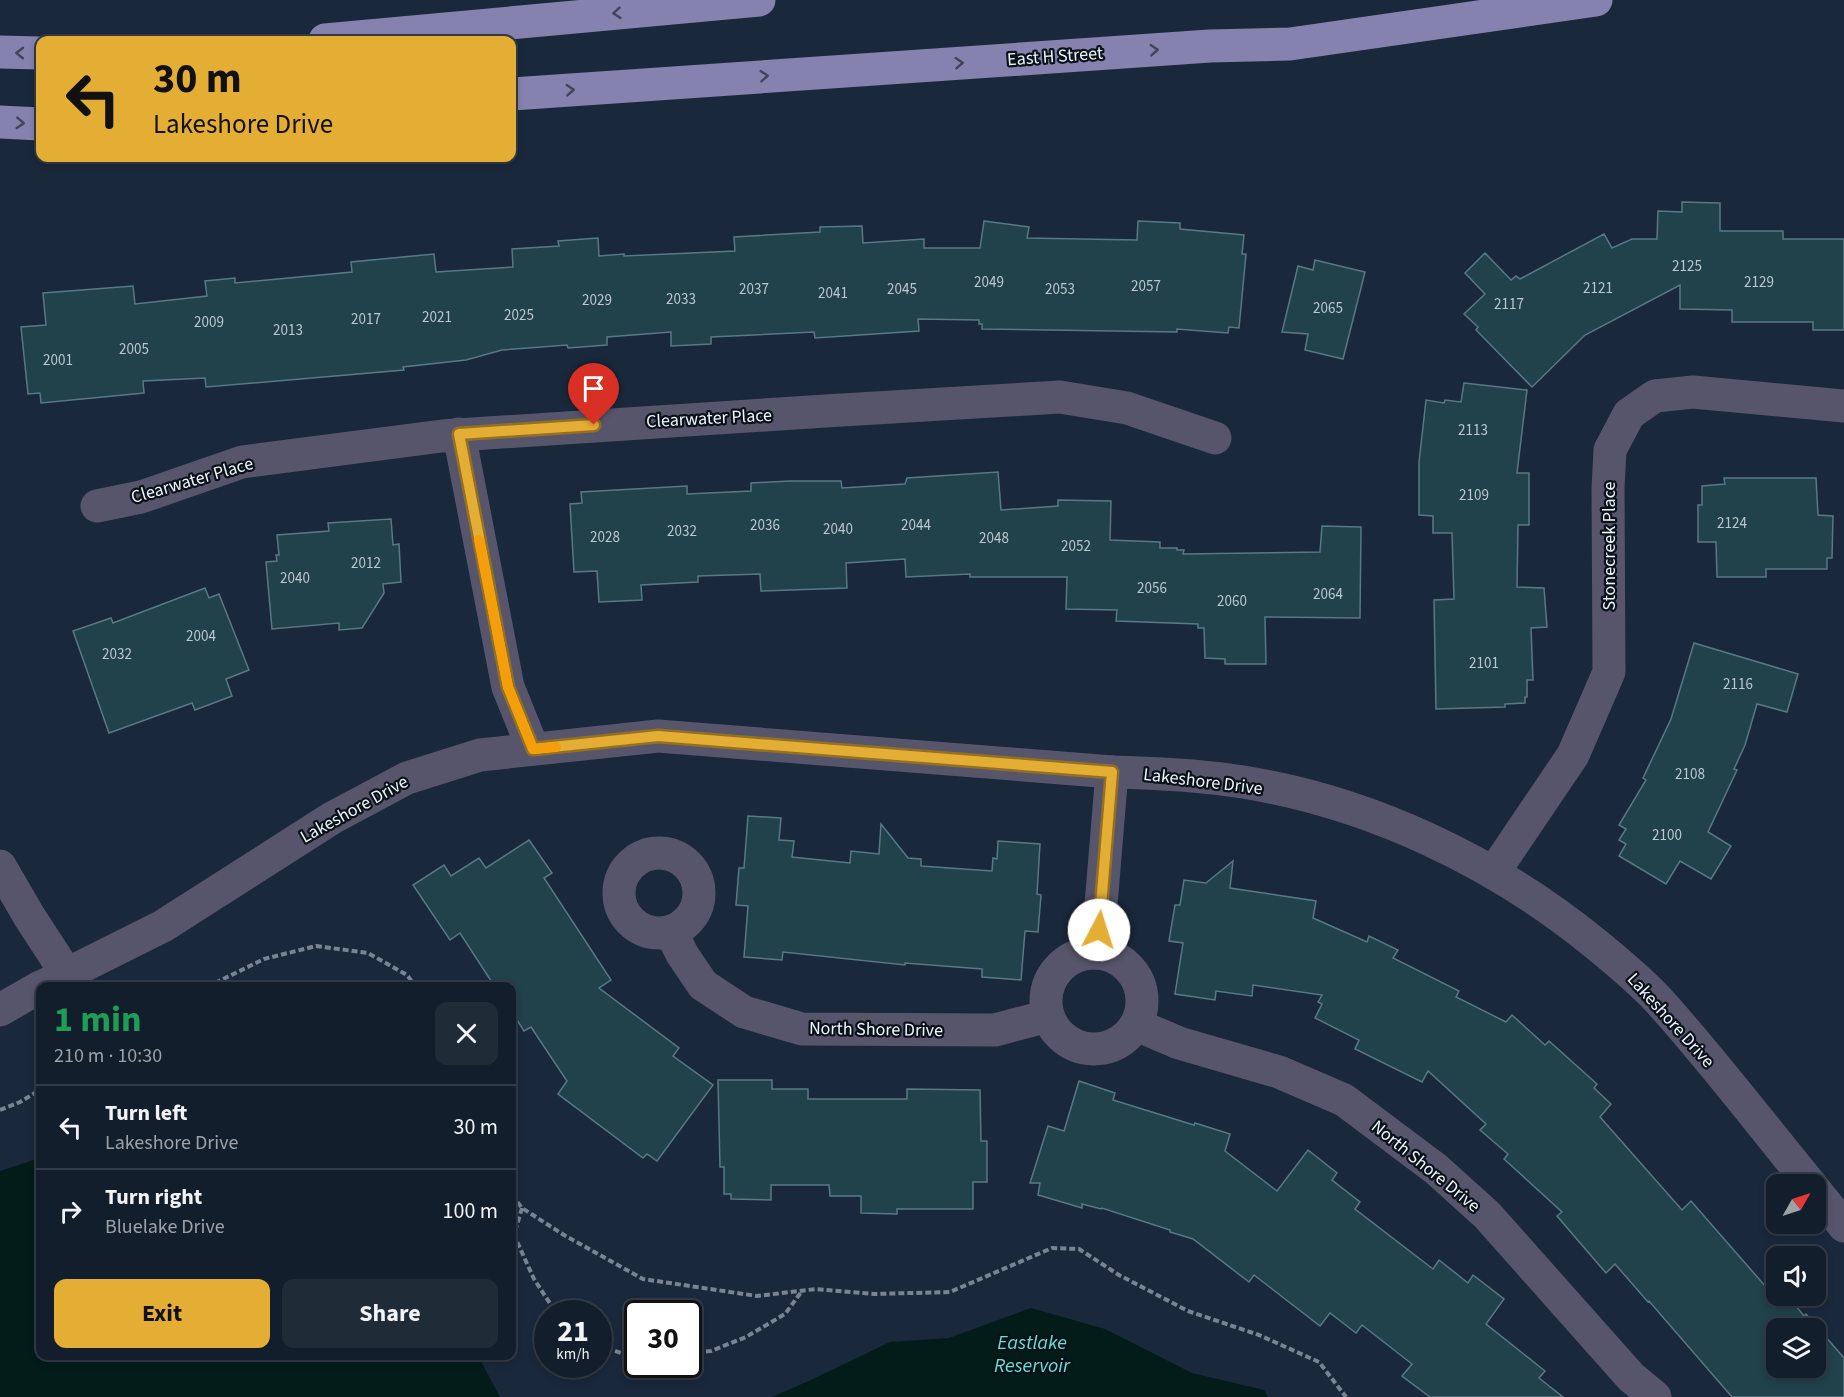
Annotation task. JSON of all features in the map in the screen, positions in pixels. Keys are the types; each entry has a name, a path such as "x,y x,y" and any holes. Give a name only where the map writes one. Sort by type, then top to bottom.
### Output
{"main road":[{"path":"369,36 759,0"},
{"name":"East H Street","path":"516,94 1210,46 1290,44 1596,0"},
{"path":"0,52 36,53"},
{"path":"0,122 36,124"}],"street":[{"name":"Stonecreek Place","path":"1494,872 1573,756 1609,672 1608,488 1610,450 1629,414 1655,396 1694,392 1844,406"},
{"name":"Clearwater Place","path":"98,506 141,497 242,462 459,434 1060,397 1126,408 1215,438"},
{"path":"459,434 508,687 533,749"},
{"name":"Lakeshore Drive","path":"49,982 163,926 332,818 408,778 480,755 658,736 1244,782 1309,796 1373,816 1424,837 1494,872 1538,900 1622,965 1660,1002 1802,1174"},
{"path":"1097,953 1112,772"},
{"path":"0,866 29,916 49,982"},
{"name":"North Shore Drive","path":"671,932 682,954 703,985 744,1012 802,1029 995,1030 1048,1016"},
{"path":"1097,953 1113,956 1137,977 1142,993 1142,1009 1137,1025 1127,1038 1113,1046 1097,1050 1067,1041 1056,1030 1048,1016 1046,1000 1048,986 1056,972 1067,961 1081,954 1097,953"},
{"name":"Lakeshore Drive","path":"0,1010 36,989"},
{"name":"North Shore Drive","path":"1137,1025 1179,1043 1279,1072 1344,1100 1436,1169 1486,1215 1631,1377 1655,1397"},
{"path":"1826,1204 1844,1226"}],"path":[{"path":"217,982 264,959 316,946 368,953 407,975 413,982"},
{"path":"0,1110 36,1092"},
{"path":"516,1200 522,1208 564,1235 643,1279 757,1296 816,1289 874,1294 950,1292 1052,1248 1079,1250 1119,1275 1188,1311 1259,1335 1319,1362 1346,1397"},
{"path":"516,1228 522,1208"},
{"path":"516,1240 534,1280 548,1300"},
{"path":"702,1352 711,1351 746,1337 785,1314 802,1290"}],"water":[{"path":"36,1159 36,1360 480,1360 500,1397 0,1397 0,1171"},
{"name":"Eastlake Reservoir","path":"1031,1308 1105,1329 1192,1373 1264,1390 1268,1397 772,1397 890,1342 949,1338"}],"building":[{"path":"1682,202 1720,203 1720,231 1783,231 1783,239 1844,239 1844,330 1813,330 1813,322 1732,322 1732,310 1680,309 1680,285 1585,335 1532,387 1476,330 1478,327 1464,314 1485,294 1465,273 1485,253 1511,280 1516,276 1520,279 1604,234 1612,248 1632,239 1657,239 1658,211 1682,212"},
{"path":"984,221 1029,227 1027,238 1137,240 1138,221 1180,223 1180,229 1244,235 1242,254 1246,254 1239,328 1229,327 1228,333 1177,329 1177,332 982,329 979,320 918,319 919,331 815,338 814,332 711,337 711,344 671,346 671,332 607,337 607,345 568,348 567,345 502,350 466,360 403,367 404,370 206,387 205,378 143,381 144,393 41,403 40,393 28,394 21,327 46,325 43,293 133,286 135,304 207,296 205,281 235,278 235,283 352,272 351,262 434,254 436,272 513,267 512,249 559,246 558,241 598,238 599,256 735,251 734,237 820,232 820,227 862,226 863,243 924,239 924,248 980,248"},
{"path":"1315,260 1365,272 1343,359 1305,350 1308,334 1282,332 1298,266 1313,270"},
{"path":"1464,383 1527,390 1517,473 1529,473 1529,525 1518,525 1517,587 1544,588 1547,627 1531,628 1533,680 1527,680 1525,703 1505,704 1505,707 1436,709 1434,600 1454,599 1452,533 1433,533 1433,516 1419,515 1419,462 1426,400 1444,403 1445,400 1461,402"},
{"path":"998,472 1001,510 1058,506 1058,500 1111,501 1110,540 1160,542 1160,548 1177,548 1177,550 1184,550 1183,554 1320,552 1322,526 1361,527 1360,618 1265,617 1266,664 1225,664 1225,659 1205,658 1204,628 1198,628 1198,624 1116,621 1117,610 1066,609 1067,577 970,577 970,574 906,577 905,559 846,563 847,588 761,591 760,574 698,576 698,582 641,585 642,600 599,602 597,571 574,572 570,504 582,503 581,492 687,486 687,494 751,491 751,483 790,481 841,481 842,488 905,484 907,478"},
{"path":"1724,478 1816,478 1818,515 1833,516 1832,558 1827,558 1827,569 1766,569 1766,577 1717,577 1716,542 1698,542 1698,505 1702,505 1702,486 1725,484"},
{"path":"391,519 393,545 399,544 401,582 383,584 384,593 362,628 339,630 339,623 272,629 266,562 277,561 276,555 279,555 277,535 329,531 328,523"},
{"path":"205,588 209,598 219,594 249,670 226,679 232,696 195,710 192,703 109,733 73,631 111,618 113,623"},
{"path":"1694,643 1798,674 1787,712 1757,704 1745,745 1734,769 1737,770 1708,832 1731,846 1711,879 1680,861 1666,884 1619,856 1626,844 1619,840 1626,829 1619,825 1646,780 1643,778 1671,719"},
{"path":"748,816 781,818 779,840 794,841 792,857 850,863 851,851 879,854 881,824 908,858 921,859 921,866 992,871 993,858 997,859 998,841 1040,844 1037,894 1041,895 1038,932 1025,931 1021,980 982,977 982,969 905,963 905,965 783,952 782,960 744,957 748,906 736,905 739,868 744,868"},
{"path":"529,840 552,873 544,878 611,980 599,988 679,1048 673,1056 713,1085 657,1161 647,1154 643,1158 558,1094 567,1081 531,1027 524,1031 516,1018 516,982 492,982 460,933 450,940 413,885 444,865 451,876 479,858 486,868"},
{"path":"1233,861 1230,888 1316,901 1313,918 1367,942 1369,936 1398,950 1393,958 1459,991 1456,997 1506,1022 1512,1015 1545,1045 1549,1041 1597,1084 1594,1088 1611,1104 1600,1117 1682,1210 1691,1201 1766,1287 1766,1306 1796,1306 1804,1316 1806,1314 1809,1318 1766,1318 1766,1378 1826,1378 1826,1337 1844,1358 1844,1397 1732,1397 1615,1264 1606,1273 1557,1216 1562,1212 1504,1159 1508,1154 1480,1130 1486,1124 1428,1071 1422,1082 1355,1049 1359,1040 1315,1018 1322,1004 1318,1002 1322,995 1253,985 1252,996 1216,991 1215,1000 1175,994 1183,943 1169,941 1175,905 1180,905 1184,880 1206,883"},
{"path":"718,1080 772,1080 772,1089 808,1089 808,1099 907,1099 907,1089 980,1090 981,1141 987,1141 987,1182 973,1182 973,1209 897,1209 897,1214 861,1213 861,1196 830,1196 829,1185 771,1185 771,1200 731,1199 731,1194 724,1194 724,1167 720,1167"},
{"path":"1079,1081 1115,1093 1113,1100 1230,1134 1225,1151 1277,1191 1308,1150 1337,1173 1332,1180 1360,1202 1355,1209 1433,1269 1439,1260 1468,1283 1473,1275 1504,1299 1486,1324 1545,1371 1539,1378 1563,1397 1430,1397 1402,1376 1412,1364 1362,1325 1356,1333 1330,1313 1320,1326 1254,1275 1249,1282 1193,1239 1102,1208 1082,1204 1082,1208 1038,1195 1040,1183 1030,1183 1048,1126 1064,1131"}],"slow traffic":[{"path":"479,540 508,687 533,749 556,747"}],"route":[{"path":"594,425 459,434 508,687 533,749 658,736 1112,772 1099,930"}]}
